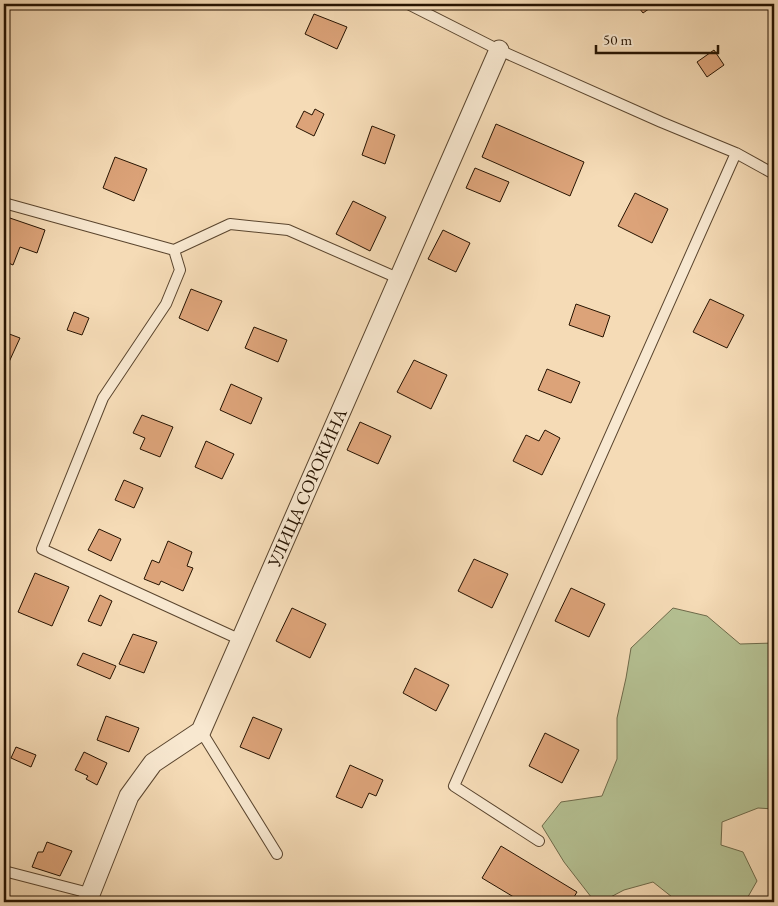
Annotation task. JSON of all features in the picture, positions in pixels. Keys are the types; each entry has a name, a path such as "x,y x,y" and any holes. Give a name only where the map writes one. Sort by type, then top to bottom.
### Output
{"street":[{"name":"УЛИЦА СОРОКИНА","path":"201,731 499,50"},
{"path":"88,897 129,796 153,763 201,731"}],"lane":[{"path":"408,4 499,50 736,153 774,174"},
{"path":"539,841 454,786 736,153"},
{"path":"4,203 174,250 230,224 288,230 400,279"},
{"path":"174,250 180,270 166,304 103,398 42,549 241,640"},
{"path":"201,731 277,854"},
{"path":"4,871 88,897"}],"green space":[{"path":"673,608 707,616 740,644 774,643 774,809 758,808 722,822 721,845 743,852 757,881 745,902 683,902 672,897 653,882 624,890 601,902 595,902 564,862 542,826 561,802 602,796 617,759 617,718 631,648"}],"building":[{"path":"636,4 656,4 643,13"},
{"path":"314,14 347,27 337,49 305,34"},
{"path":"714,50 724,65 707,77 697,62"},
{"path":"315,109 324,114 314,136 296,127 304,111 312,115"},
{"path":"496,124 584,162 570,196 482,157"},
{"path":"372,126 395,135 385,164 362,155"},
{"path":"115,157 147,169 134,201 103,188"},
{"path":"475,168 509,182 500,202 466,188"},
{"path":"635,193 668,209 652,243 618,226"},
{"path":"353,201 386,217 370,251 336,234"},
{"path":"4,216 45,230 37,253 20,247 13,265 4,261"},
{"path":"443,230 470,243 456,272 428,259"},
{"path":"191,289 222,301 208,331 179,318"},
{"path":"710,299 744,315 727,348 693,332"},
{"path":"576,304 610,316 603,337 569,325"},
{"path":"74,312 89,318 82,335 67,330"},
{"path":"254,327 287,340 278,362 245,348"},
{"path":"4,332 20,338 9,362 4,359"},
{"path":"414,360 447,375 431,409 397,392"},
{"path":"547,369 580,382 571,403 538,390"},
{"path":"231,384 262,398 251,424 220,410"},
{"path":"142,415 173,427 160,457 140,449 145,438 133,433"},
{"path":"360,422 391,436 378,464 347,450"},
{"path":"545,430 560,438 542,475 513,461 526,435 539,441"},
{"path":"206,441 234,454 222,479 195,467"},
{"path":"124,480 143,488 134,508 115,500"},
{"path":"99,529 121,539 111,561 88,550"},
{"path":"168,541 192,552 187,566 193,568 183,591 161,581 159,585 144,579 152,560 159,563"},
{"path":"474,559 508,574 492,608 458,591"},
{"path":"35,573 69,587 52,626 18,612"},
{"path":"571,588 605,604 589,637 555,621"},
{"path":"100,595 112,601 101,626 88,621"},
{"path":"292,608 326,624 310,658 276,641"},
{"path":"133,634 157,642 144,673 119,664"},
{"path":"83,653 116,666 110,679 77,665"},
{"path":"415,668 449,685 436,711 403,693"},
{"path":"106,716 139,728 129,752 97,740"},
{"path":"253,717 282,729 269,759 240,747"},
{"path":"545,733 579,750 562,783 529,766"},
{"path":"16,747 36,755 31,767 11,758"},
{"path":"84,752 107,763 97,785 86,779 88,776 75,770"},
{"path":"350,765 383,780 376,796 369,793 362,808 336,797"},
{"path":"47,842 72,851 60,876 32,867 38,852 43,852"},
{"path":"501,846 577,892 571,902 543,902 537,898 532,902 522,902 482,878"}]}
